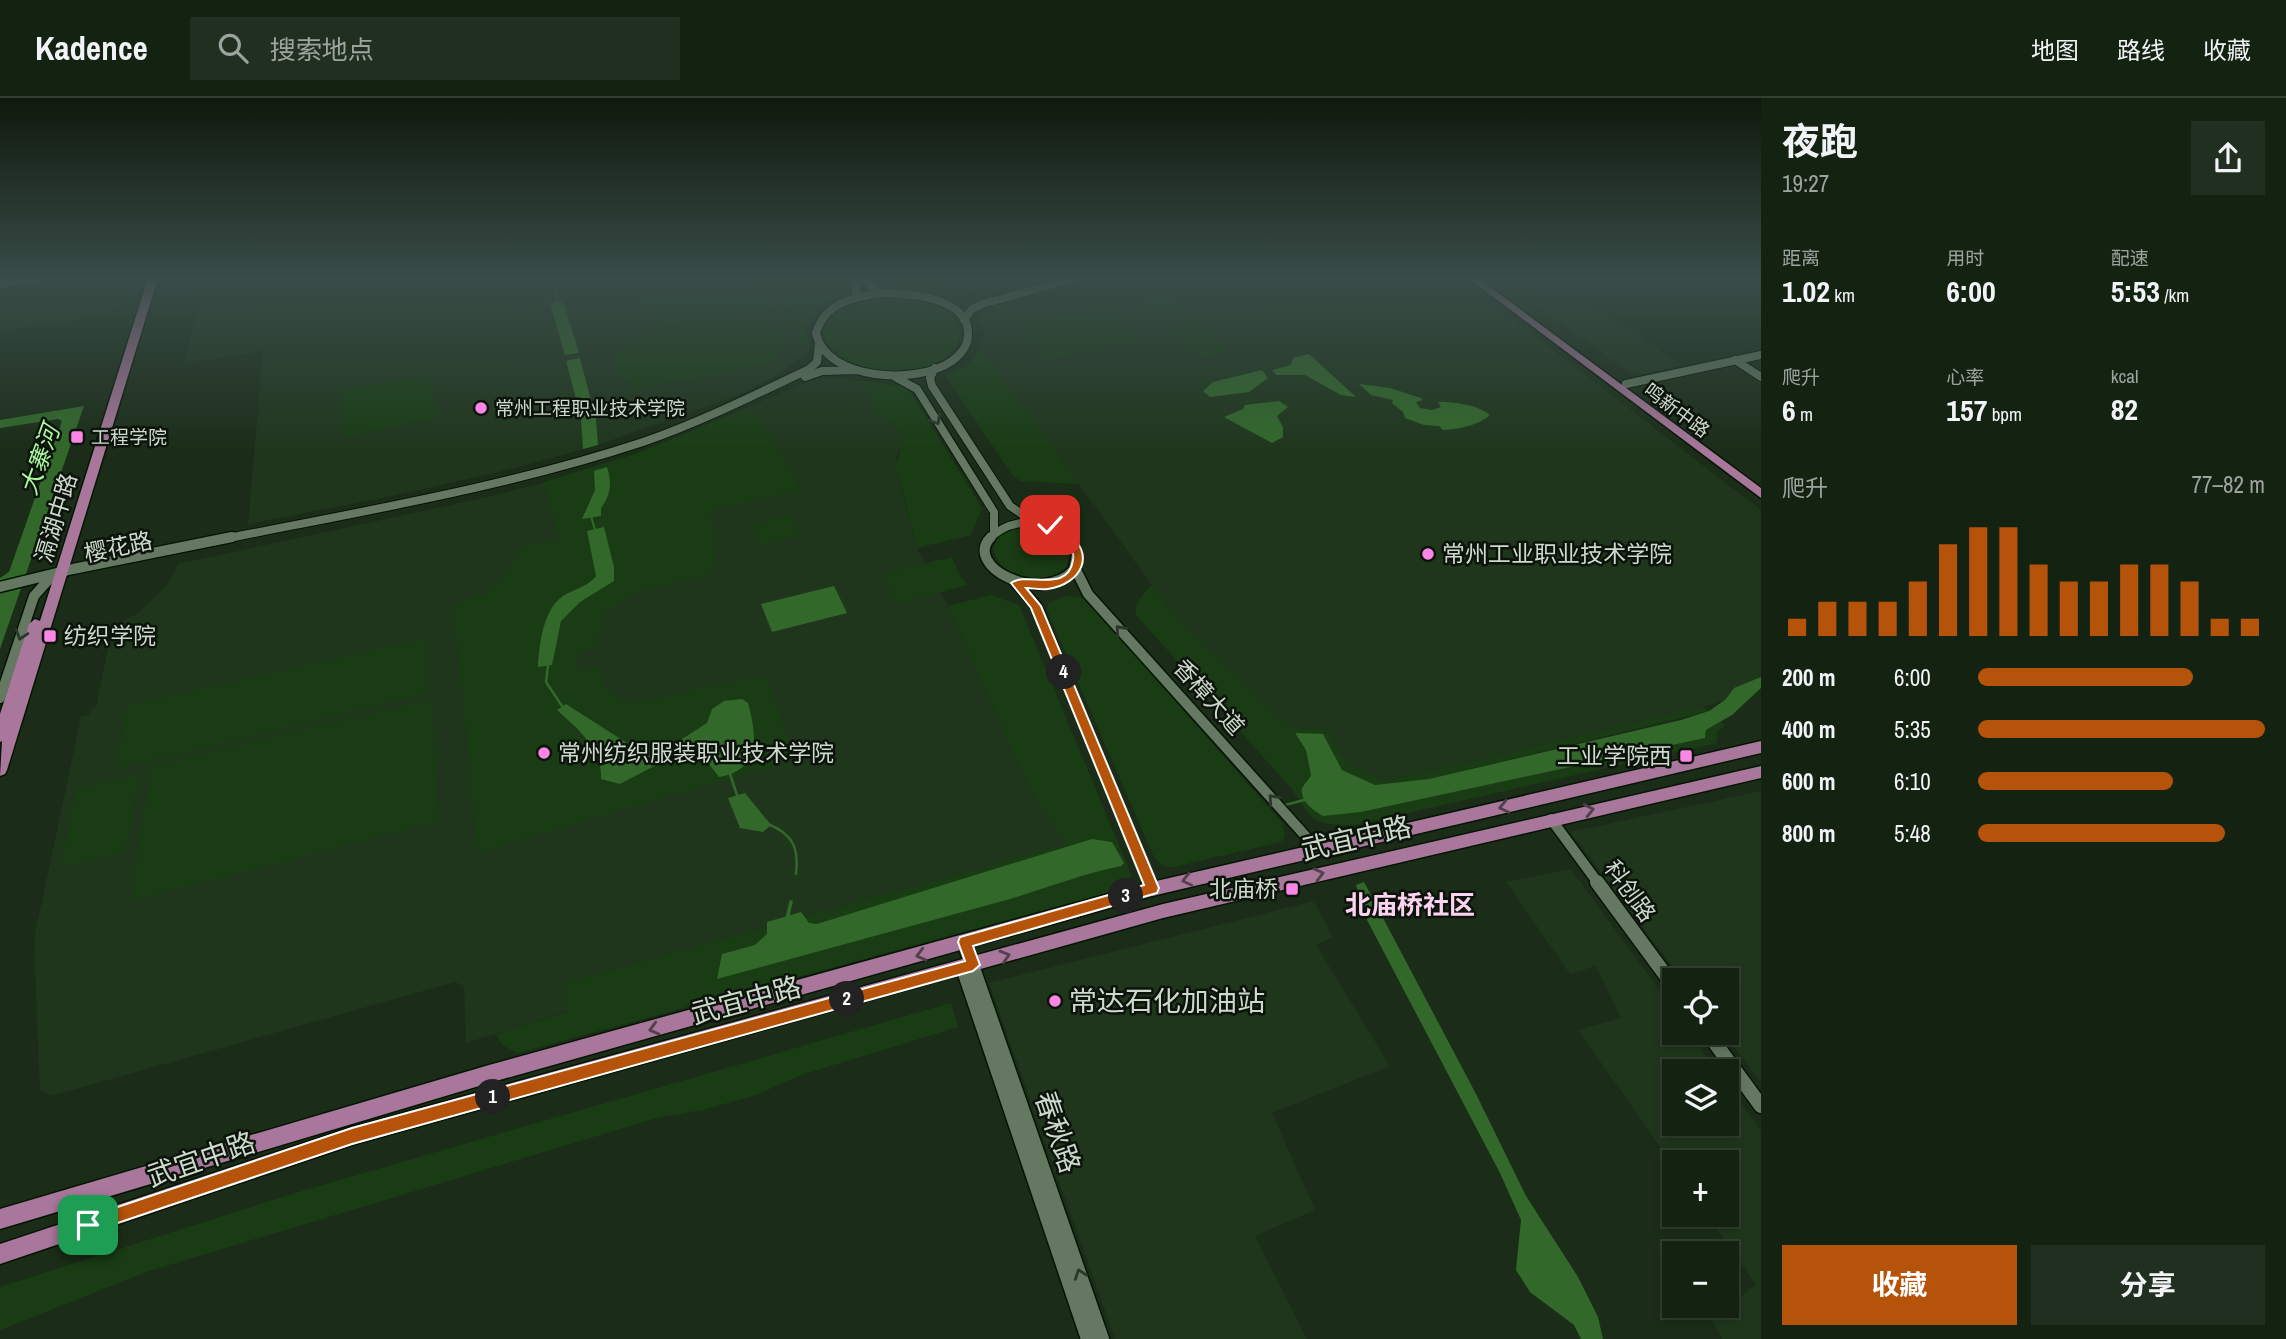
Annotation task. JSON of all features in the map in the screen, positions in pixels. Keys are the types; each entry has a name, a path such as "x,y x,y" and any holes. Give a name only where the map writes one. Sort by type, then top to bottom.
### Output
{"main road":[{"name":"滆湖中路","path":"0,770 128,336"},
{"name":"滆湖中路","path":"0,736 57,576 134,336"},
{"name":"鸣新中路","path":"1549,336 1761,494"},
{"name":"鸣新中路","path":"1561,336 1761,482"},
{"name":"武宜中路","path":"0,1219 489,1074 1152,888 1761,747"},
{"name":"武宜中路","path":"0,1254 352,1136 1163,911 1761,772"}],"street":[{"path":"818,336 819,343 835,361 857,370 905,380 917,389 994,512 994,531"},
{"path":"889,375 914,374 935,368 957,356 964,349 968,336"},
{"name":"樱花路","path":"0,587 463,496 589,462 767,391 817,362 819,343"},
{"path":"1626,384 1761,355"},
{"path":"1735,360 1761,377"},
{"path":"935,368 930,378 939,397 1010,506 1035,522 1056,529 1073,541 1078,552 1075,568 1062,581 1047,585 1016,583 1003,578 986,559 984,549 987,539 994,531 1019,522 1035,522"},
{"name":"樱花路","path":"605,456 720,416 811,374 857,370"},
{"name":"香樟大道","path":"1075,568 1088,594 1318,850"},
{"path":"0,698 34,596 57,576"},
{"path":"1016,583 1036,606 1152,888"},
{"name":"科创路","path":"1550,819 1662,970"},
{"name":"春秋路","path":"964,942 968,966 1088,1339"},
{"name":"春秋路","path":"968,966 1102,1339"},
{"path":"1716,1045 1761,1106"}],"shaded area":[{"name":"常州工程职业技术学院","path":"191,336 799,336 807,352 781,373 738,395 598,445 515,468 397,495 248,524 263,351 185,363"},
{"path":"559,336 574,336 579,353 565,355"},
{"path":"784,336 785,344 774,360 759,366 634,389 632,383 615,369 616,356 625,345 641,337"},
{"path":"799,336 807,336 810,347 807,352"},
{"path":"825,336 959,336 957,345 949,354 936,363 909,371 881,371 856,364 836,353"},
{"name":"常州工业职业技术学院","path":"984,336 1534,336 1761,510 1761,677 1734,688 1725,700 1703,707 1387,781 1348,766 1329,730 1287,729 1176,618 981,349"},
{"path":"1027,336 1137,336 1141,340 1046,360"},
{"path":"1178,336 1210,336 1227,352 1199,358"},
{"path":"1578,336 1638,336 1682,366 1642,374 1629,372"},
{"path":"981,349 1079,484 1020,481 1012,475 945,375 968,365"},
{"path":"1309,354 1356,397 1341,395 1305,375 1276,375 1272,370 1291,365 1293,358"},
{"path":"580,358 596,420 598,445 583,449 581,418 566,361"},
{"path":"1262,370 1268,378 1249,392 1210,397 1203,391 1213,382"},
{"path":"431,374 436,419 343,437 342,390"},
{"name":"常州纺织服装职业技术学院","path":"825,377 857,380 868,388 877,413 895,425 902,435 902,445 896,458 901,489 917,548 948,606 1030,789 1068,844 566,983 569,1011 466,1043 464,986 455,982 51,1096 40,1090 34,939 81,717 89,715 91,709 96,707 112,628 138,613 166,586 178,564 492,496 577,474 651,448 812,380"},
{"path":"857,380 907,387 982,508 971,535 917,548 897,470 902,438 895,426 876,411 870,394"},
{"path":"1359,384 1390,388 1421,398 1423,400 1416,402 1420,408 1432,410 1441,407 1438,402 1451,402 1472,406 1490,415 1468,426 1443,430 1439,426 1424,425 1405,418 1403,412 1392,403 1393,400 1371,395"},
{"path":"1279,401 1288,407 1277,416 1283,427 1283,437 1272,443 1224,417 1243,409 1245,405"},
{"path":"84,406 0,649 0,578 9,572 62,421 58,419 0,428 0,420"},
{"path":"748,409 766,428 801,490 709,511 716,561 703,576 632,593 603,614 597,645 575,652 577,672 601,668 604,689 626,702 649,700 766,675 795,759 478,852 454,605 486,594 504,576 524,547 560,539 544,482 632,455"},
{"path":"607,467 610,489 601,508 601,516 582,519 595,490 594,471"},
{"path":"790,515 800,535 760,545 751,525"},
{"path":"1027,526 1053,533 1065,543 1069,559 1065,568 1047,577 1029,578 1013,573 1001,564 995,553 996,542 1006,532"},
{"path":"604,527 614,567 614,581 580,602 561,621 552,665 538,667 541,639 556,602 596,576 587,531"},
{"path":"952,557 960,576 968,585 897,603 882,574"},
{"path":"1152,585 1176,618 1287,728 1329,730 1348,766 1387,781 1703,707 1709,711 1429,779 1375,785 1342,770 1323,734 1295,734 1306,750 1311,775 1302,786 1361,812 1705,738 1706,730 1721,722 1725,725 1717,732 1717,743 1354,825 1330,824 1310,815 1291,788 1136,615 1138,602"},
{"path":"834,586 847,613 772,632 761,604"},
{"path":"991,595 1019,605 1131,874 1125,888 518,1053 502,1045 496,1034 568,1012 565,983 1067,844 1030,789 948,606"},
{"path":"1066,596 1083,598 1090,604 1282,823 1285,836 1281,842 1174,867 1164,866 1157,860 1047,610 1048,603"},
{"path":"423,639 427,693 117,768 127,706"},
{"path":"1761,677 1761,688 1732,715 1706,730 1705,738 1361,812 1323,816 1303,798 1303,787 1311,775 1306,750 1295,733 1323,734 1342,770 1375,785 1429,779 1681,720 1709,711 1725,700 1734,688"},
{"path":"432,699 438,821 131,901 152,767"},
{"path":"742,699 748,703 754,739 753,750 743,767 719,777 698,750 680,752 679,741 707,723 712,709 724,701"},
{"path":"566,704 630,745 659,752 662,762 620,784 601,779 593,749 557,710"},
{"path":"138,775 125,851 61,867 77,789"},
{"path":"1761,791 1761,1082 1732,1045 1739,1045 1739,968 1674,968 1570,832"},
{"path":"745,793 771,825 763,832 740,828 728,798"},
{"path":"1092,839 1112,842 1124,863 1010,899 717,979 722,954 755,945 767,934 767,922 801,912 809,923 817,924"},
{"path":"1571,869 1662,994 1662,1045 1699,1045 1709,1059 1662,1059 1662,1136 1739,1136 1739,1101 1761,1131 1761,1339 1722,1339 1711,1318 1739,1318 1739,1297 1756,1285 1739,1261 1739,1241 1725,1241 1715,1227 1739,1227 1739,1150 1662,1150 1578,1030 1621,1018 1596,966 1570,974 1506,882"},
{"path":"1364,882 1476,1094 1526,1196 1578,1277 1598,1317 1603,1339 1581,1339 1574,1325 1530,1292 1516,1270 1521,1220 1500,1173 1367,920 1356,885"},
{"path":"1314,901 1333,937 1316,945 1390,1066 1272,1113 1315,1210 1255,1236 1307,1339 1115,1339 989,983"},
{"path":"951,1003 958,1027 801,1075 756,1095 703,1110 660,1117 146,1272 0,1330 0,1287 295,1193"}],"waterway":[{"path":"591,516 595,530"},
{"path":"548,665 546,682 564,709"},
{"path":"658,755 681,746"},
{"path":"730,774 738,798"},
{"path":"1285,805 1308,799"},
{"path":"768,824 789,837 795,849 796,874"},
{"path":"787,919 791,902"}],"place":[{"name":"常州工程职业技术学院","path":"481,408"},
{"name":"工程学院","path":"77,437"},
{"name":"常州工业职业技术学院","path":"1428,554"},
{"name":"纺织学院","path":"50,636"},
{"name":"常州纺织服装职业技术学院","path":"544,753"},
{"name":"工业学院西","path":"1686,756"},
{"name":"北庙桥","path":"1292,889"},
{"name":"常达石化加油站","path":"1055,1001"}],"district":[{"name":"北庙桥社区","path":"1410,905"}],"route":[{"path":"88,1225 352,1136 973,965 964,942 1152,888 1036,606 1016,583 1032,586 1062,581 1072,573 1078,563 1078,552 1073,541 1050,525"}],"water label":[{"name":"大寨河","path":"40,460"}]}
